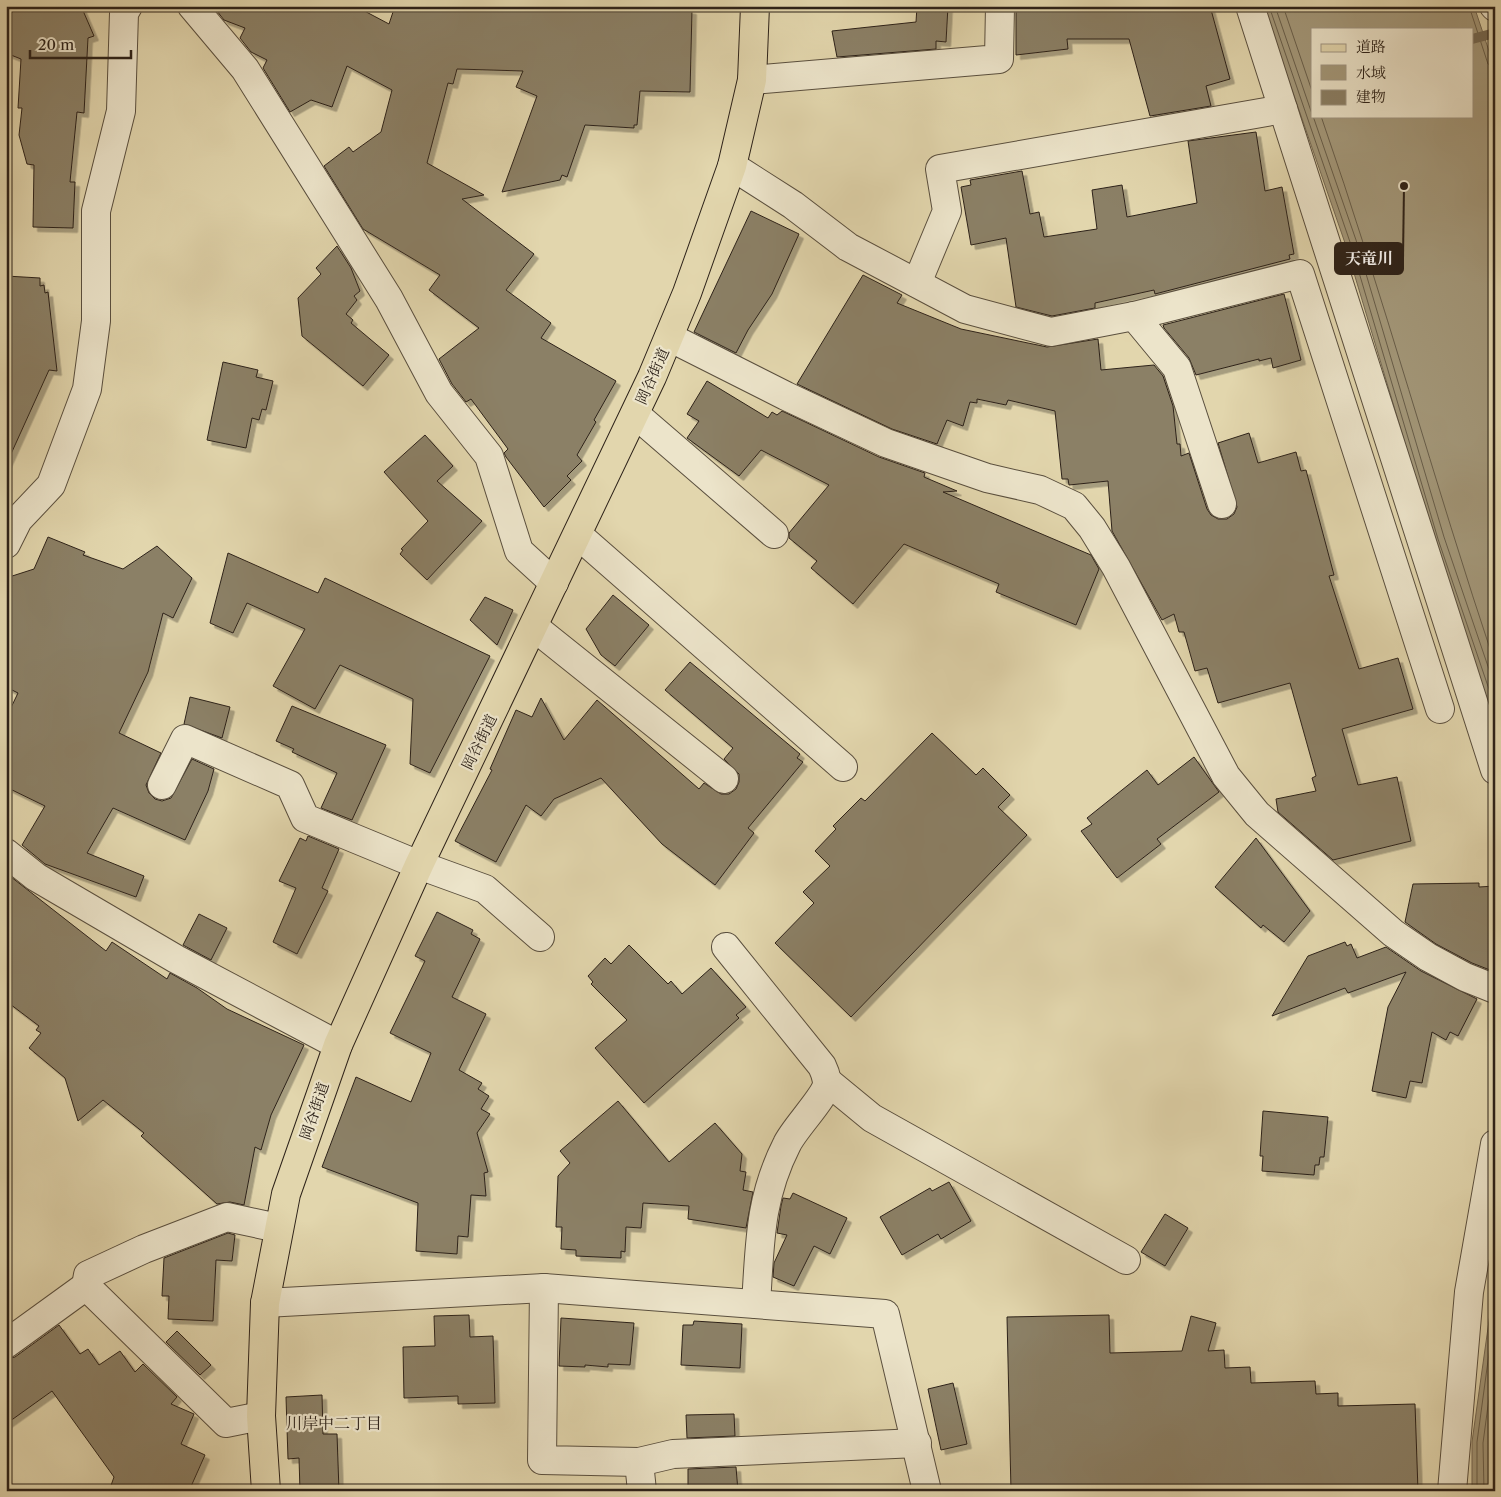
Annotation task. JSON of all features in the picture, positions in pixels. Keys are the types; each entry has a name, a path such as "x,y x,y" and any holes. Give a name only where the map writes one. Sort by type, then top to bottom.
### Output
{"main road":[{"name":"岡谷街道","path":"266,1491 261,1416 265,1303 286,1194 338,1045 419,865 635,414 688,293 732,166 752,80 755,6"}],"street":[{"path":"6,544 18,520 51,485 87,388 96,320 96,211 122,111 124,13 128,6"},
{"path":"192,6 246,69 389,299 440,393 489,456 519,551 554,583"},
{"path":"752,80 999,59 1000,6"},
{"path":"1250,6 1495,770"},
{"path":"917,283 947,211 940,169 1283,109"},
{"path":"732,166 792,205 848,247 965,309 1050,332 1134,316 1300,274 1440,709"},
{"path":"1134,316 1177,368 1222,504"},
{"path":"669,338 886,443 987,478 1040,490 1074,506 1092,528 1116,567 1226,776 1257,814 1392,933 1428,957 1465,977 1495,989"},
{"path":"635,414 774,534"},
{"path":"578,534 843,767"},
{"path":"534,626 724,779"},
{"path":"162,785 185,739 290,785 305,818 419,865 485,889 540,937"},
{"path":"6,853 36,877 168,954 338,1045"},
{"path":"726,947 822,1066 827,1082 872,1118 1126,1260"},
{"path":"756,1304 762,1213 775,1168 793,1130 823,1095 827,1082"},
{"path":"1452,1491 1469,1292 1495,1144"},
{"path":"6,1344 86,1286 88,1275 144,1249 227,1217 278,1228"},
{"path":"86,1286 226,1423 261,1416"},
{"path":"544,1288 542,1460 639,1462 673,1454 917,1443"},
{"path":"265,1303 544,1288 885,1314 927,1491"},
{"path":"639,1462 642,1491"}],"water":[{"path":"1263,6 1474,6 1495,69 1495,723 1434,540 1345,243"},
{"path":"1495,1278 1495,1491 1472,1491 1472,1442"}],"building":[{"path":"6,6 81,6 94,36 88,38 84,113 77,112 70,182 75,182 73,228 33,227 34,165 27,164 19,135 22,108 18,108 21,59 6,53"},
{"path":"213,6 355,6 389,24 395,6 658,6 692,10 690,92 640,91 637,125 634,125 634,128 585,125 567,177 562,175 560,180 502,192 537,96 516,87 523,71 457,69 453,84 448,83 427,163 484,195 462,199 534,254 506,290 551,323 541,338 616,381 577,455 582,461 567,476 571,480 544,507 506,457 504,453 508,449 471,399 466,402 452,384 439,359 479,328 429,290 440,275 363,229 324,166 349,147 353,152 381,132 392,90 347,66 332,107 311,100 290,112 263,68 267,60 251,52 240,38 245,28 224,20"},
{"path":"917,6 948,6 946,42 936,41 936,49 837,57 832,31 916,22"},
{"path":"1016,6 1210,6 1230,79 1206,86 1211,106 1150,116 1129,39 1067,39 1068,49 1016,55"},
{"path":"1256,132 1265,191 1282,187 1294,254 1289,255 1290,259 1155,294 1154,290 1095,303 1095,308 1052,316 1016,307 1006,238 971,245 961,187 971,185 970,180 1022,171 1030,214 1039,212 1044,237 1097,229 1092,190 1122,185 1127,217 1197,203 1188,141"},
{"path":"751,211 799,234 772,294 748,330 736,353 694,332"},
{"path":"337,246 351,268 360,291 354,296 357,300 346,314 353,320 351,323 389,355 363,386 302,336 298,298 321,274 316,268"},
{"path":"863,275 902,295 897,303 961,329 1047,347 1098,339 1101,370 1154,365 1163,376 1173,406 1177,444 1180,444 1181,456 1189,453 1207,509 1211,515 1218,519 1227,519 1234,514 1237,507 1218,443 1249,433 1258,463 1296,452 1301,471 1306,470 1334,575 1329,576 1359,669 1398,658 1413,709 1342,729 1358,785 1397,777 1411,841 1333,860 1278,812 1276,799 1316,791 1312,778 1316,776 1290,683 1218,703 1207,668 1195,671 1184,632 1179,632 1174,614 1162,620 1112,531 1108,481 1069,485 1068,479 1062,479 1055,411 1008,400 1006,405 977,399 977,403 970,402 963,426 947,420 937,444 892,429 797,384"},
{"path":"6,276 40,278 40,286 44,285 45,293 48,292 57,371 49,370 6,465"},
{"path":"1284,294 1301,360 1273,368 1271,358 1259,361 1259,359 1196,375 1189,358 1163,325"},
{"path":"223,362 258,370 256,377 273,381 266,410 262,409 259,420 252,418 246,448 207,440"},
{"path":"707,381 768,418 772,412 777,415 782,411 879,457 925,473 924,477 957,491 943,492 1091,555 1099,569 1076,625 996,592 999,584 904,544 853,604 811,568 817,561 789,538 789,533 829,485 761,450 739,476 687,438 699,421 687,414"},
{"path":"425,435 453,466 437,481 482,521 427,580 400,554 403,550 401,549 428,521 384,472"},
{"path":"48,537 85,552 83,555 123,569 157,546 192,578 173,618 163,613 148,672 119,733 161,753 146,785 149,793 155,799 162,801 171,798 192,759 214,769 208,791 185,840 113,808 87,853 144,876 136,897 45,864 22,845 45,806 6,787 6,718 18,693 6,687 6,578 34,569"},
{"path":"228,553 318,593 325,578 490,656 430,773 410,764 413,699 340,665 315,709 273,686 305,629 247,603 233,633 210,623"},
{"path":"613,595 649,625 615,666 601,655 586,629"},
{"path":"485,597 513,610 497,645 470,620"},
{"path":"690,662 800,754 797,758 803,762 748,828 754,833 715,885 662,844 601,778 554,799 541,816 526,805 496,862 455,841 492,770 490,769 516,710 532,717 541,698 564,740 597,700 699,789 704,783 721,794 729,794 736,789 739,782 739,774 724,759 733,748 665,690"},
{"path":"190,697 230,707 222,738 184,724"},
{"path":"292,706 386,745 352,820 321,808 337,773 292,752 294,749 276,741"},
{"path":"932,733 976,775 983,768 1010,795 998,807 1027,835 851,1017 775,943 814,903 803,892 830,866 815,851 836,829 833,826 861,798 865,801"},
{"path":"1194,757 1219,792 1157,839 1161,844 1117,878 1081,831 1092,824 1087,818 1147,770 1158,785"},
{"path":"308,836 339,849 322,888 328,891 297,954 273,942 296,888 279,881 300,838 306,841"},
{"path":"1256,838 1310,911 1284,942 1263,925 1261,928 1215,887"},
{"path":"6,873 106,951 112,942 167,979 170,973 197,988 227,1009 304,1045 271,1115 261,1150 255,1147 244,1205 230,1202 217,1204 141,1136 144,1133 103,1100 78,1121 65,1078 29,1048 41,1033 36,1030 39,1026 6,1001"},
{"path":"1479,883 1479,887 1495,886 1495,972 1472,963 1436,944 1405,922 1413,884"},
{"path":"437,912 473,930 471,934 480,939 452,997 486,1014 459,1070 482,1083 478,1089 489,1096 481,1109 490,1114 477,1133 488,1172 484,1173 486,1196 471,1195 468,1237 458,1236 457,1254 416,1251 418,1203 322,1167 356,1077 411,1102 431,1053 390,1033 425,961 415,956"},
{"path":"199,914 227,928 211,960 183,945"},
{"path":"1345,942 1347,946 1351,944 1357,958 1386,947 1421,971 1477,999 1458,1036 1450,1032 1446,1040 1432,1032 1422,1083 1410,1081 1406,1098 1372,1091 1388,1007 1406,972 1348,993 1345,988 1272,1016 1308,956"},
{"path":"629,945 668,984 671,981 682,994 711,968 746,1007 736,1015 739,1018 644,1103 595,1048 627,1020 591,984 593,982 588,976 605,958 611,964"},
{"path":"618,1101 669,1162 715,1123 742,1154 740,1171 746,1172 743,1190 753,1192 746,1228 688,1219 689,1206 643,1203 641,1228 626,1227 625,1252 621,1251 621,1258 576,1256 576,1250 561,1249 562,1227 556,1227 558,1176 570,1163 560,1151"},
{"path":"1263,1111 1328,1117 1324,1157 1320,1157 1319,1165 1315,1165 1314,1175 1262,1171 1263,1156 1260,1156"},
{"path":"949,1182 971,1221 941,1239 938,1234 902,1255 880,1217 930,1188 932,1191"},
{"path":"793,1193 847,1218 830,1254 814,1246 794,1286 773,1277 774,1263 787,1235 777,1233 781,1206 783,1198 790,1199"},
{"path":"1165,1214 1188,1228 1165,1266 1141,1252"},
{"path":"228,1233 235,1235 232,1261 216,1260 213,1321 168,1319 169,1296 162,1296 164,1258"},
{"path":"469,1315 470,1337 493,1336 495,1403 458,1404 458,1396 404,1398 403,1347 435,1346 434,1316"},
{"path":"1109,1315 1110,1353 1182,1351 1191,1316 1216,1323 1208,1351 1224,1350 1225,1368 1250,1367 1251,1383 1315,1381 1316,1394 1338,1393 1338,1406 1415,1404 1418,1491 1011,1491 1007,1317"},
{"path":"561,1318 634,1323 630,1365 608,1364 608,1367 585,1365 585,1367 559,1366"},
{"path":"694,1321 742,1324 740,1368 681,1365 683,1325 693,1325"},
{"path":"59,1325 80,1354 88,1349 99,1365 120,1351 135,1372 143,1364 177,1397 171,1404 194,1414 181,1444 205,1455 189,1491 109,1491 114,1477 52,1391 6,1424 6,1359 15,1357"},
{"path":"177,1331 211,1365 200,1375 166,1342"},
{"path":"953,1383 967,1444 941,1450 928,1389"},
{"path":"322,1395 323,1434 337,1434 339,1491 300,1491 299,1458 288,1459 286,1397"},
{"path":"734,1414 735,1436 687,1438 686,1415"},
{"path":"736,1467 738,1491 688,1491 688,1469"}],"waterway":[{"path":"1474,38 1495,33"}],"place":[{"name":"天竜川","path":"1404,186"}],"district":[{"name":"川岸中二丁目","path":"334,1423"}]}
